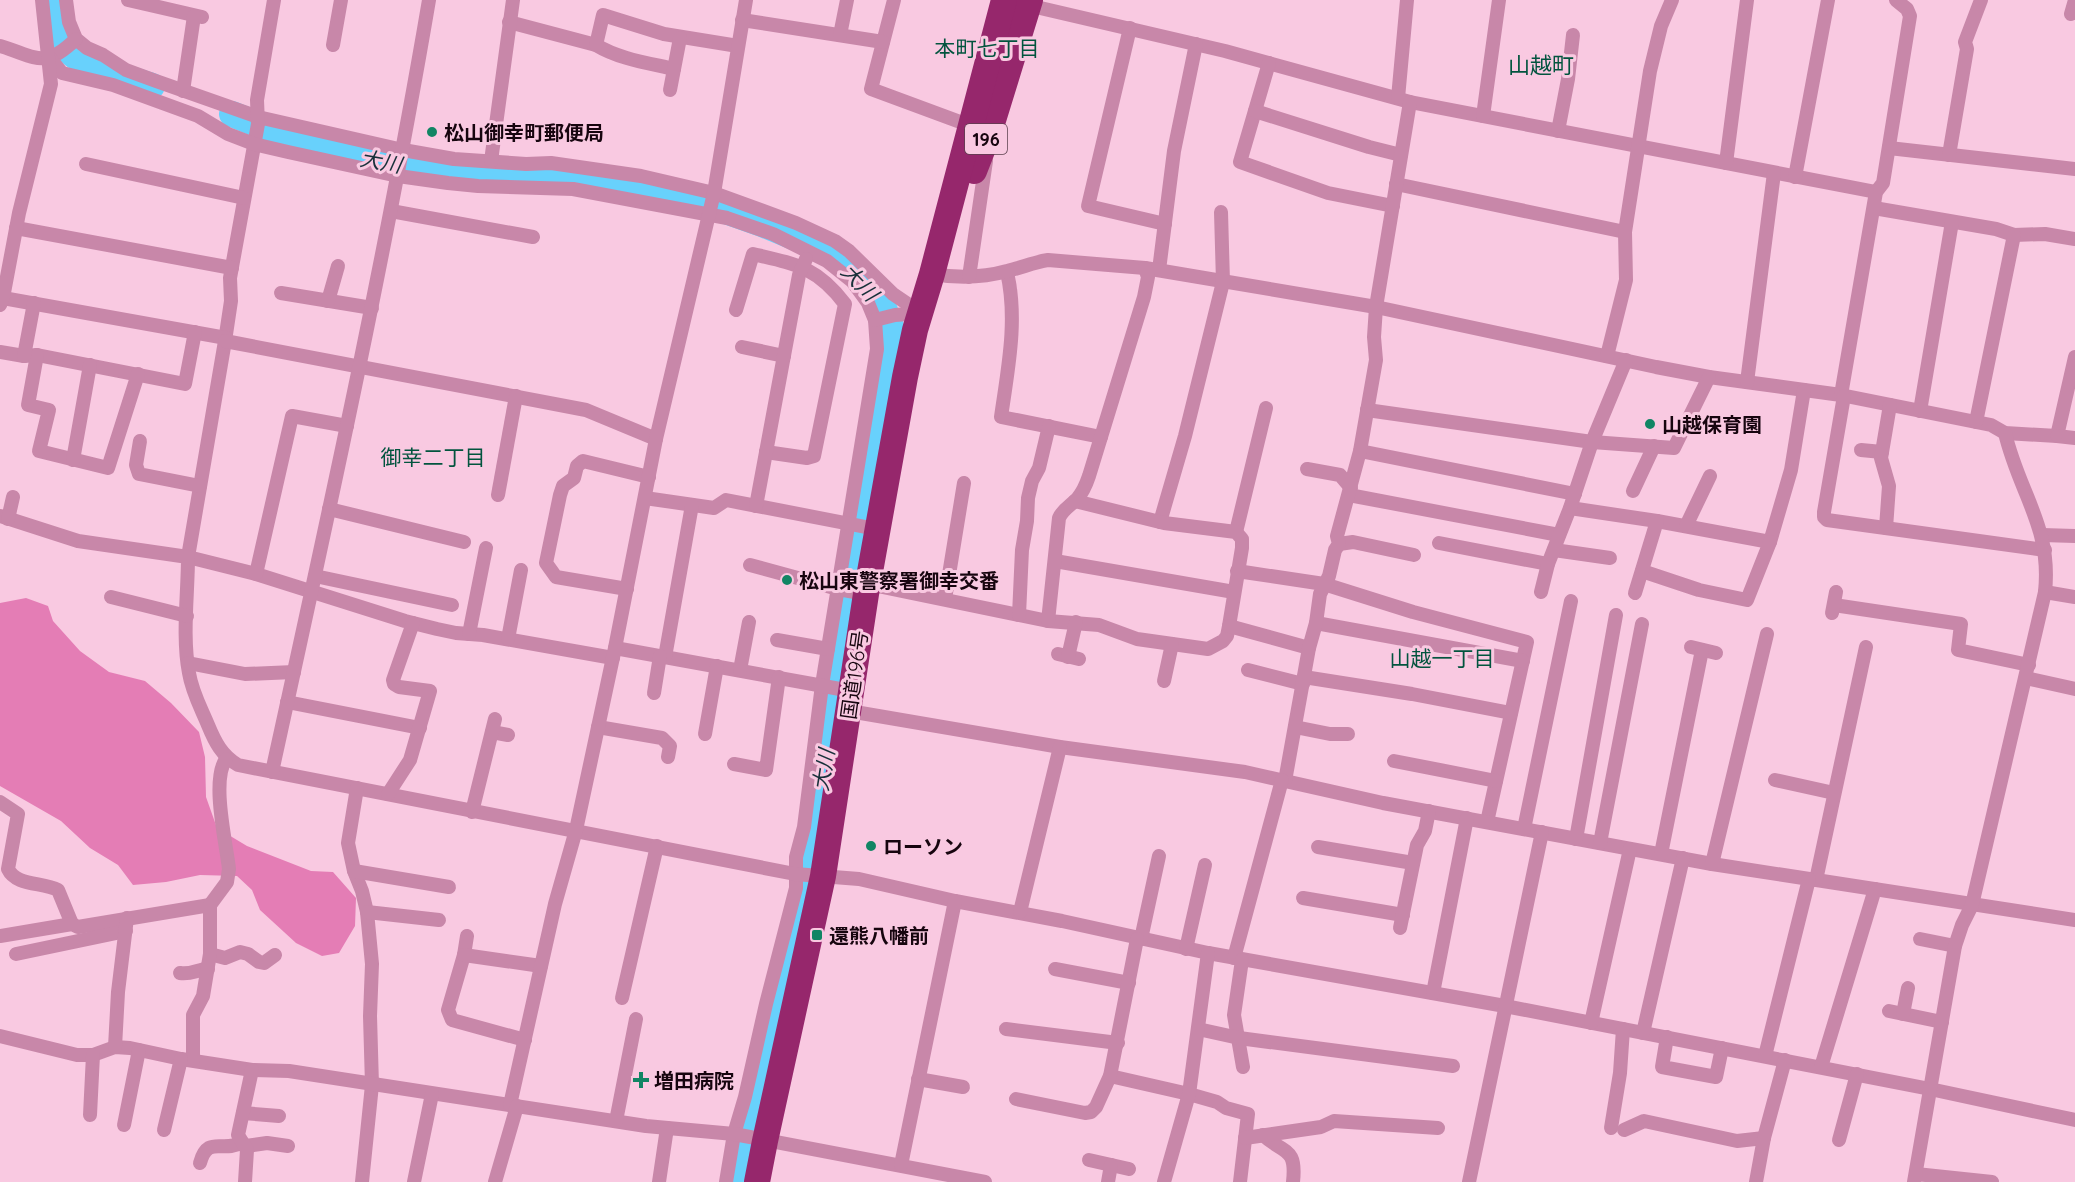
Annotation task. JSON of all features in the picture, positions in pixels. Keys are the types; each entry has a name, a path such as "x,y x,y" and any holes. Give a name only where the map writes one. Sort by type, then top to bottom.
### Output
{"highway":[{"name":"国道196号","path":"758,1182 759,1139 809,875 855,590 861,526 905,377 932,274 981,128 1017,1"}],"street":[{"path":"42,0 54,56 62,73 113,85 187,112 228,134 399,174 478,186 573,189 771,213 813,242 826,261 852,281 868,303 884,318"},
{"path":"66,0 74,41 103,55 126,70 258,120 403,154 454,159 551,163 641,176 711,204 727,218 773,234 849,251 893,294 921,313"},
{"path":"128,0 198,16 183,90"},
{"path":"274,0 256,100 258,120 255,141 232,268 226,340 188,557 188,663 193,690 216,743 226,759 238,765 472,812 809,875 859,879 1186,949 1667,1037 2075,1120"},
{"path":"333,45 341,0"},
{"path":"272,772 372,308 403,154 429,0"},
{"path":"490,161 513,0"},
{"path":"495,1182 514,1106 525,1040 555,904 576,830 656,439 711,204 746,0"},
{"path":"840,35 847,0"},
{"path":"894,0 871,89 981,128 969,277"},
{"path":"1243,1067 1234,1015 1238,959 1284,781 1320,594 1329,576 1335,550 1339,544 1337,536 1360,451 1376,360 1374,338 1376,307 1401,155 1407,0"},
{"path":"1483,116 1499,0"},
{"path":"1607,356 1626,280 1624,232 1650,71 1661,26 1672,0"},
{"path":"1726,163 1747,0"},
{"path":"1795,177 1828,0"},
{"path":"1896,0 1907,9 1910,16 1883,183 1876,192 1824,517 1834,522 2045,550"},
{"path":"1949,155 1967,49 1965,42 1981,0"},
{"path":"2071,14 2075,0"},
{"path":"1017,1 1196,44 1404,100 1876,192"},
{"path":"596,45 603,15 680,38 738,46"},
{"path":"742,20 883,42"},
{"path":"509,22 596,45 605,51 635,60 674,69"},
{"path":"1130,28 1088,206 1165,224"},
{"path":"1558,131 1568,79 1573,35"},
{"path":"670,90 680,38"},
{"path":"0,46 42,60 54,56 74,41"},
{"path":"1159,270 1174,151 1196,44"},
{"path":"54,56 51,84 16,228 2,301 34,303 195,332 360,367 586,410 656,439"},
{"path":"1269,63 1240,162 1328,193 1393,206"},
{"path":"1255,111 1401,155"},
{"path":"1889,148 2075,169"},
{"path":"86,164 244,198"},
{"path":"1747,382 1774,172"},
{"path":"1396,184 1624,232"},
{"path":"1874,208 1996,229 2014,235 2045,234 2075,239"},
{"path":"391,211 533,237"},
{"path":"1160,522 1185,436 1223,282 1221,212"},
{"path":"518,234 522,219"},
{"path":"1920,411 1952,222"},
{"path":"16,228 232,268"},
{"path":"1976,422 2014,235"},
{"path":"756,506 799,275 813,242"},
{"path":"736,310 753,254 803,266 836,292 845,304 814,456 807,458 766,452"},
{"path":"932,274 959,278 969,277 1006,272 1033,262 1048,260 1145,267 1376,307 1709,377 1842,395 1991,425 2005,434 2075,438"},
{"path":"328,301 338,266"},
{"path":"1048,621 1059,518 1063,510 1075,501 1084,489 1147,285 1148,277 1145,267"},
{"path":"1006,272 1013,311 1009,366 1001,417 1101,437"},
{"path":"281,293 372,308"},
{"path":"34,303 28,405 49,410 39,451 108,468 138,374"},
{"path":"884,318 921,313"},
{"path":"645,498 714,508 726,500 861,526 877,349 884,318"},
{"path":"0,352 90,365 185,384 195,332"},
{"path":"742,347 784,356"},
{"path":"2057,436 2075,357"},
{"path":"1541,592 1548,564 1592,442 1626,360"},
{"path":"73,460 90,365"},
{"path":"1367,410 1592,442 1674,448 1709,377"},
{"path":"1642,571 1699,590 1747,600 1770,542 1791,470 1804,390"},
{"path":"498,495 508,469 516,396"},
{"path":"1886,528 1889,486 1882,465 1882,452 1890,405"},
{"path":"1236,532 1266,408"},
{"path":"256,574 292,416 347,426"},
{"path":"1019,615 1028,498 1032,480 1039,468 1049,426"},
{"path":"1992,1182 1915,1178 1955,946 1972,904 2028,671 2047,576 2042,535 2005,434"},
{"path":"140,441 136,465 139,474 200,486"},
{"path":"1633,490 1654,446"},
{"path":"1862,450 1882,452"},
{"path":"113,451 138,455"},
{"path":"1360,451 1575,494"},
{"path":"627,589 556,577 546,563 563,486 574,478 577,466 583,461 649,477"},
{"path":"1307,470 1340,475 1350,491 1559,535"},
{"path":"1686,526 1710,476"},
{"path":"945,598 964,483"},
{"path":"13,497 4,518 78,541 188,557 256,574 452,604"},
{"path":"750,565 855,590 945,598 1048,621 1099,625 1137,639 1208,649 1223,641 1227,636 1229,626 1242,539 1236,532 1160,522 1075,501"},
{"path":"654,693 692,505"},
{"path":"1570,508 1770,542"},
{"path":"329,509 464,542"},
{"path":"1635,593 1657,521"},
{"path":"2042,535 2075,536"},
{"path":"1339,544 1353,542 1414,555"},
{"path":"1439,543 1548,564"},
{"path":"469,634 486,548"},
{"path":"1554,550 1610,558"},
{"path":"1055,561 1234,592"},
{"path":"508,639 521,570"},
{"path":"1237,571 1324,584 1413,612 1527,642 1487,822"},
{"path":"313,583 412,623 456,633 663,657 740,670 778,677 1060,747 1213,766 1429,812 1712,864 2075,920"},
{"path":"809,875 796,857 804,827 809,790 839,693 828,650 855,590"},
{"path":"2045,592 2075,597"},
{"path":"111,597 187,616"},
{"path":"1524,829 1571,601"},
{"path":"1834,604 1961,624 1958,650 2028,671 2075,689"},
{"path":"1576,839 1616,615"},
{"path":"740,670 749,622"},
{"path":"1068,657 1076,622"},
{"path":"387,794 410,760 430,691 399,687 394,684 393,680 412,623"},
{"path":"1316,623 1523,661"},
{"path":"1600,843 1642,624"},
{"path":"1229,626 1309,648"},
{"path":"1712,864 1767,634"},
{"path":"777,640 828,650"},
{"path":"1164,681 1172,644"},
{"path":"1765,1056 1834,793 1866,647"},
{"path":"1661,854 1696,649 1716,653"},
{"path":"188,663 245,674 294,672"},
{"path":"705,734 717,666"},
{"path":"1248,670 1303,680 1412,694 1511,713"},
{"path":"734,764 766,770 778,677"},
{"path":"287,702 420,728"},
{"path":"472,812 494,725 508,735"},
{"path":"598,727 662,738 670,746 668,758"},
{"path":"1295,727 1330,734 1348,734"},
{"path":"1020,912 1060,747"},
{"path":"164,1130 187,1059 193,1015 203,996 210,954 210,905 227,882 229,869 219,783 222,765 226,759"},
{"path":"1394,761 1496,781"},
{"path":"403,771 411,799"},
{"path":"1775,780 1834,793"},
{"path":"357,788 348,843 354,871 362,891 372,964 370,1026 372,1085 362,1182"},
{"path":"0,802 18,814 5,855 11,876 18,880 48,885 58,890 72,924"},
{"path":"1303,898 1401,921 1417,844 1425,831 1429,812"},
{"path":"1432,993 1467,818"},
{"path":"1469,1182 1542,832"},
{"path":"622,998 657,846"},
{"path":"1318,847 1413,863"},
{"path":"1591,1023 1630,849"},
{"path":"1016,1099 1085,1113 1091,1112 1100,1100 1110,1076 1118,1043 1129,983 1159,855"},
{"path":"1643,1033 1683,858"},
{"path":"1186,949 1204,865"},
{"path":"354,871 449,887"},
{"path":"726,1182 765,1004 796,888 809,875"},
{"path":"1821,1068 1875,889"},
{"path":"901,1165 955,901"},
{"path":"16,954 210,905"},
{"path":"366,912 439,920"},
{"path":"0,936 72,924 78,927 127,925"},
{"path":"115,1047 118,992 127,925"},
{"path":"467,936 448,1011 452,1020 525,1040"},
{"path":"1920,939 1955,946"},
{"path":"210,954 225,958 240,952 264,963 275,955"},
{"path":"1164,1182 1189,1094 1208,953"},
{"path":"464,955 541,966"},
{"path":"180,973 188,974 208,969"},
{"path":"1054,969 1129,983"},
{"path":"1903,1014 1908,988"},
{"path":"1889,1011 1942,1022"},
{"path":"616,1121 636,1019"},
{"path":"1006,1029 1118,1043"},
{"path":"1198,1029 1239,1038 1453,1066"},
{"path":"1623,1029 1618,1129 1653,1117 1737,1141 1764,1138"},
{"path":"0,1036 77,1055 93,1055 115,1047 130,1048 252,1070 288,1071 616,1121 736,1135 985,1182"},
{"path":"1667,1037 1662,1067 1716,1077 1722,1048"},
{"path":"124,1125 139,1050"},
{"path":"90,1115 93,1055"},
{"path":"1756,1182 1764,1138 1785,1060"},
{"path":"245,1182 248,1154 238,1135 252,1070"},
{"path":"1839,1140 1857,1074"},
{"path":"1110,1076 1189,1094 1248,1114 1240,1182"},
{"path":"918,1079 963,1087"},
{"path":"414,1182 432,1094"},
{"path":"243,1113 279,1116"},
{"path":"1245,1138 1321,1127 1334,1121 1438,1128"},
{"path":"659,1182 668,1128"},
{"path":"1263,1135 1287,1152 1293,1161 1293,1182"},
{"path":"201,1163 204,1151 208,1147 267,1143 288,1146"},
{"path":"1089,1160 1129,1169"},
{"path":"1108,1182 1111,1165"}],"shaded area":[{"path":"26,598 48,606 53,621 80,651 109,672 145,681 171,703 199,732 205,757 206,797 217,828 247,846 311,871 333,872 356,898 355,926 339,953 322,956 296,943 260,910 252,890 237,876 200,875 166,882 133,885 118,865 90,848 61,821 0,786 0,603"}],"waterway":[{"name":"大川","path":"57,0 61,33 65,45 75,57 95,67 152,86"},
{"name":"大川","path":"232,114 319,150 382,162 432,170 574,179 700,202 820,248 846,264 882,303 891,326 890,359 872,453 840,676 805,889 737,1182"}],"place":[{"name":"松山御幸町郵便局","path":"432,132"},
{"name":"山越保育園","path":"1650,424"},
{"name":"松山東警察署御幸交番","path":"787,580"},
{"name":"ローソン","path":"871,846"},
{"name":"還熊八幡前","path":"817,935"},
{"name":"増田病院","path":"641,1080"}],"district":[{"name":"本町七丁目","path":"987,48"},
{"name":"山越町","path":"1541,65"},
{"name":"御幸二丁目","path":"433,457"},
{"name":"山越一丁目","path":"1442,658"}]}
